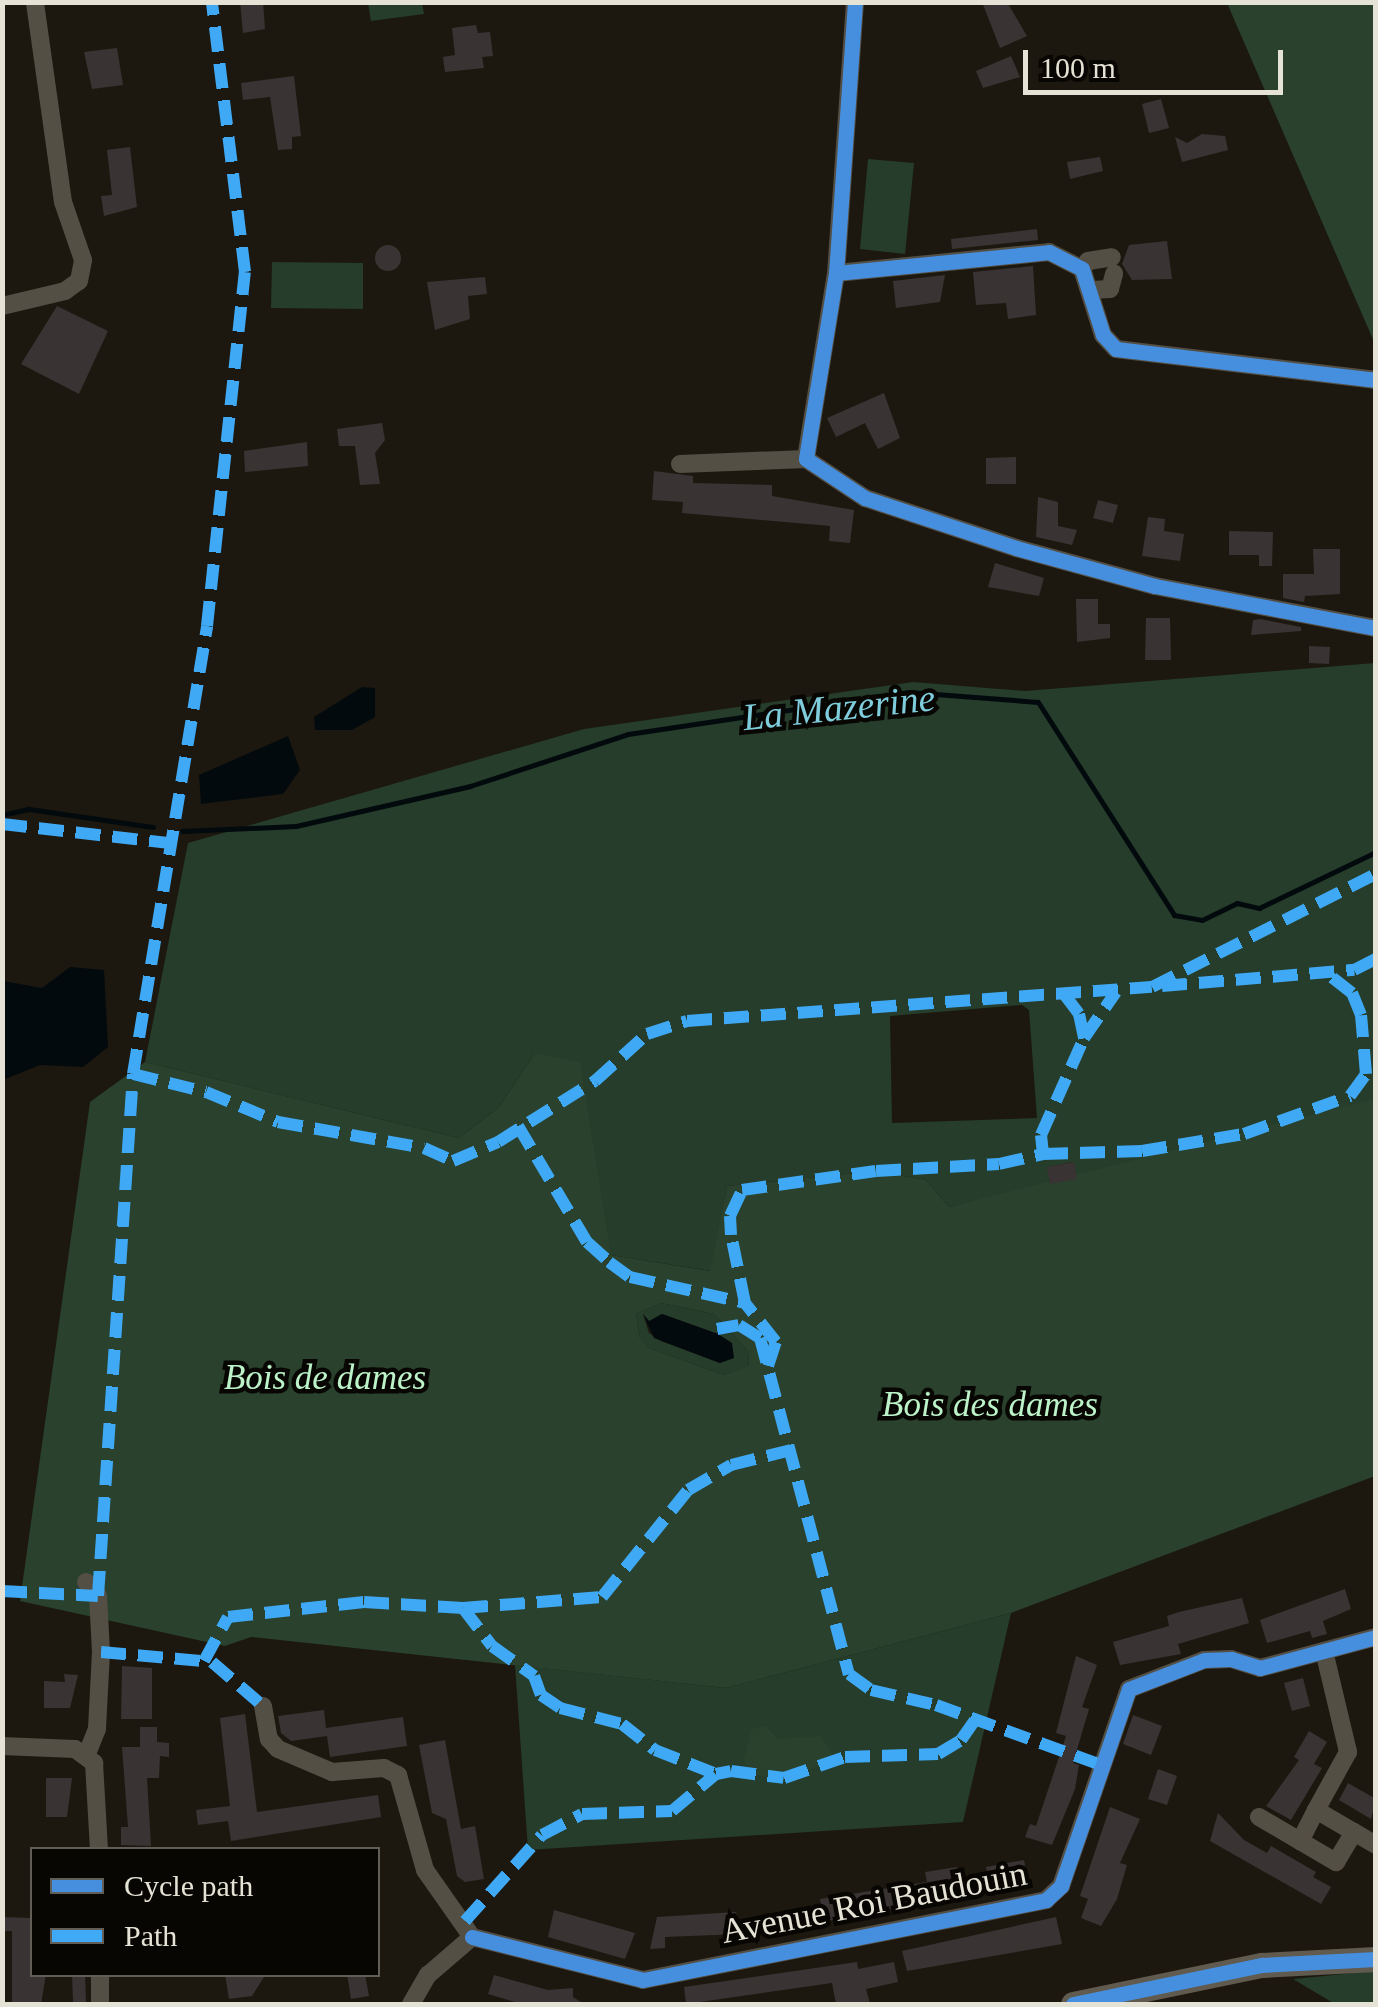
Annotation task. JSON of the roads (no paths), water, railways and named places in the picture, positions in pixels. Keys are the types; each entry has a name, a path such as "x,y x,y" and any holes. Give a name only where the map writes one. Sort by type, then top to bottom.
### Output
{"main road":[{"path":"1073,2004 1262,1964 1376,1959"}],"street":[{"path":"2,306 65,292 79,281 82,260 62,202 35,2"},
{"path":"806,460 836,273 855,2"},
{"path":"836,273 1035,252 1082,269 1092,290 1103,335 1116,348 1376,380"},
{"path":"1082,269 1088,261 1113,265 1110,289 1092,290"},
{"path":"680,464 806,460 864,498 1016,548 1156,586 1375,628"},
{"path":"86,1582 98,1596 101,1652 98,1729 86,1756"},
{"name":"Avenue Roi Baudouin","path":"472,1937 643,1980 1046,1900 1062,1886 1129,1690 1204,1660 1232,1659 1260,1668 1376,1636"},
{"path":"1300,1840 1348,1752 1324,1651"},
{"path":"262,1706 269,1739 278,1749 332,1772 384,1768 398,1775 425,1870 472,1937 403,2003"},
{"path":"2,1746 62,1747 86,1756 99,1776 99,1847"},
{"path":"1316,1810 1376,1845"},
{"path":"1259,1817 1336,1862 1354,1832"},
{"path":"100,1977 100,2004"}],"waterway":[{"name":"La Mazerine","path":"182,831 296,826 470,786 628,734 909,692 1038,702 1174,915 1202,920 1237,903 1259,908 1376,852"},
{"name":"La Mazerine","path":"2,815 29,809 153,827"}],"park label":[{"name":"Bois de dames","path":"325,1378"},
{"name":"Bois des dames","path":"990,1405"}]}
